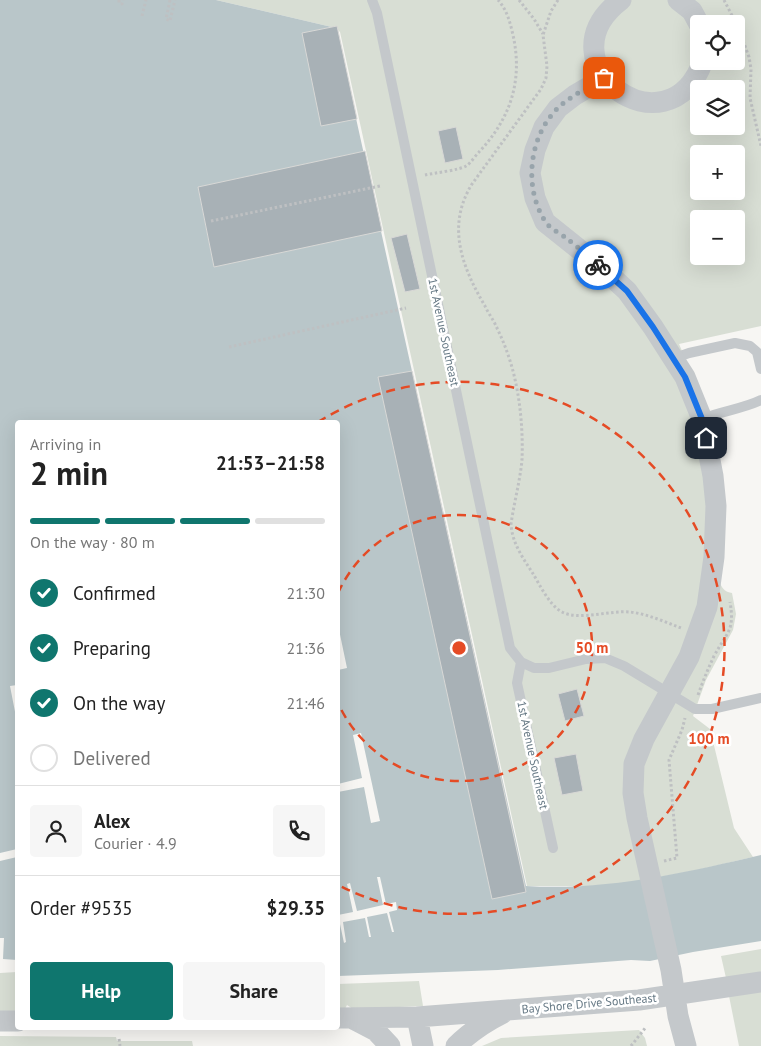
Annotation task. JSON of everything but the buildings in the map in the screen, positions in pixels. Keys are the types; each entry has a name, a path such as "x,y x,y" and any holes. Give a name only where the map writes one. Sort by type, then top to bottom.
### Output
{"street":[{"path":"621,0 603,17 596,35 595,54 598,67 604,78 613,88 635,100 647,102 660,101 672,98 683,91 692,82 699,70"},
{"path":"678,0 694,15"},
{"path":"604,78 575,95 558,108 544,127 535,150 530,173 535,198 545,222 600,266 627,291 685,377 702,419 713,476 716,533 708,608 688,657 644,739 634,764 632,779 637,818 656,867 669,963 686,1046"},
{"name":"Bay Shore Drive Southeast","path":"344,1018 417,1017 640,1000 761,982"},
{"path":"456,1046 484,1023 510,1010"},
{"path":"417,1017 423,1046"},
{"path":"344,1018 376,1031 390,1046"},
{"path":"0,1021 15,1022"}],"lane":[{"name":"1st Avenue Southeast","path":"372,0 378,13 510,648 521,662 518,683 553,848"},
{"path":"672,359 689,353 735,343 750,346 757,352 761,369"},
{"path":"702,419 761,400"},
{"path":"521,662 534,668 549,668 586,659 605,658 624,666 668,694 695,708 712,709 761,698"}],"path":[{"path":"119,0 118,3 122,4 123,0"},
{"path":"142,16 146,0"},
{"path":"170,0 166,19 170,20 175,0"},
{"path":"412,178 466,166 490,141 504,119 513,97 517,73 517,54 506,8 498,0"},
{"path":"519,0 534,19 543,35 547,66 546,78 541,89 472,184 458,217 460,246 464,262 476,291 504,342 518,394 522,460 511,524 512,534 531,571 552,603 561,612 571,615 632,612 665,622 721,644"},
{"path":"543,35 550,11 558,0"},
{"path":"724,0 738,27 749,57 751,70 750,98 760,146"},
{"path":"211,221 380,186"},
{"path":"229,347 406,308"},
{"path":"656,867 677,858 668,760 706,672 721,644 725,641 732,621 730,602"},
{"path":"631,1046 646,1027"},
{"path":"119,1039 120,1046"}],"shaded area":[{"path":"0,0 216,0 336,28 526,886 556,887 615,883 674,874 761,855 761,941 650,961 631,960 498,970 340,976 340,420 15,420 15,964 0,964"},
{"path":"216,0 761,0 761,326 679,344 693,376 720,583 725,590 732,593 736,614 733,630 706,680 693,716 710,729 734,828 753,857 629,883 590,886 527,886 340,32 336,28"},
{"path":"761,949 761,972 726,978 721,956"},
{"path":"15,972 15,1012 0,1011 0,973"},
{"path":"419,981 423,1006 353,1009 347,1005 345,1009 340,1009 340,984"},
{"path":"761,991 761,1046 739,1046 729,996"},
{"path":"639,1030 645,1038 647,1046 482,1046 501,1038"},
{"path":"0,1036 116,1037 117,1041 192,1041 193,1046 0,1046"}],"pier":[{"path":"340,635 347,668 340,670"},
{"path":"15,685 15,712 10,686"},
{"path":"361,733 380,821 371,823 364,787 340,792 340,784 362,778 353,735"},
{"path":"15,849 15,857 0,861 0,853"},
{"path":"377,877 380,877 386,904 396,902 397,910 389,912 394,932 392,932 387,913 367,917 371,937 369,937 365,918 343,922 346,942 344,943 340,915 353,912 347,884 350,883 357,911 383,905"},
{"path":"0,938 4,938 3,959 15,960 15,964 0,964"}],"way so far":[{"path":"598,265 545,222 535,198 530,173 535,150 544,127 558,108 575,95 604,78"}],"route":[{"path":"598,265 627,291 685,377 702,419 706,438"}]}
